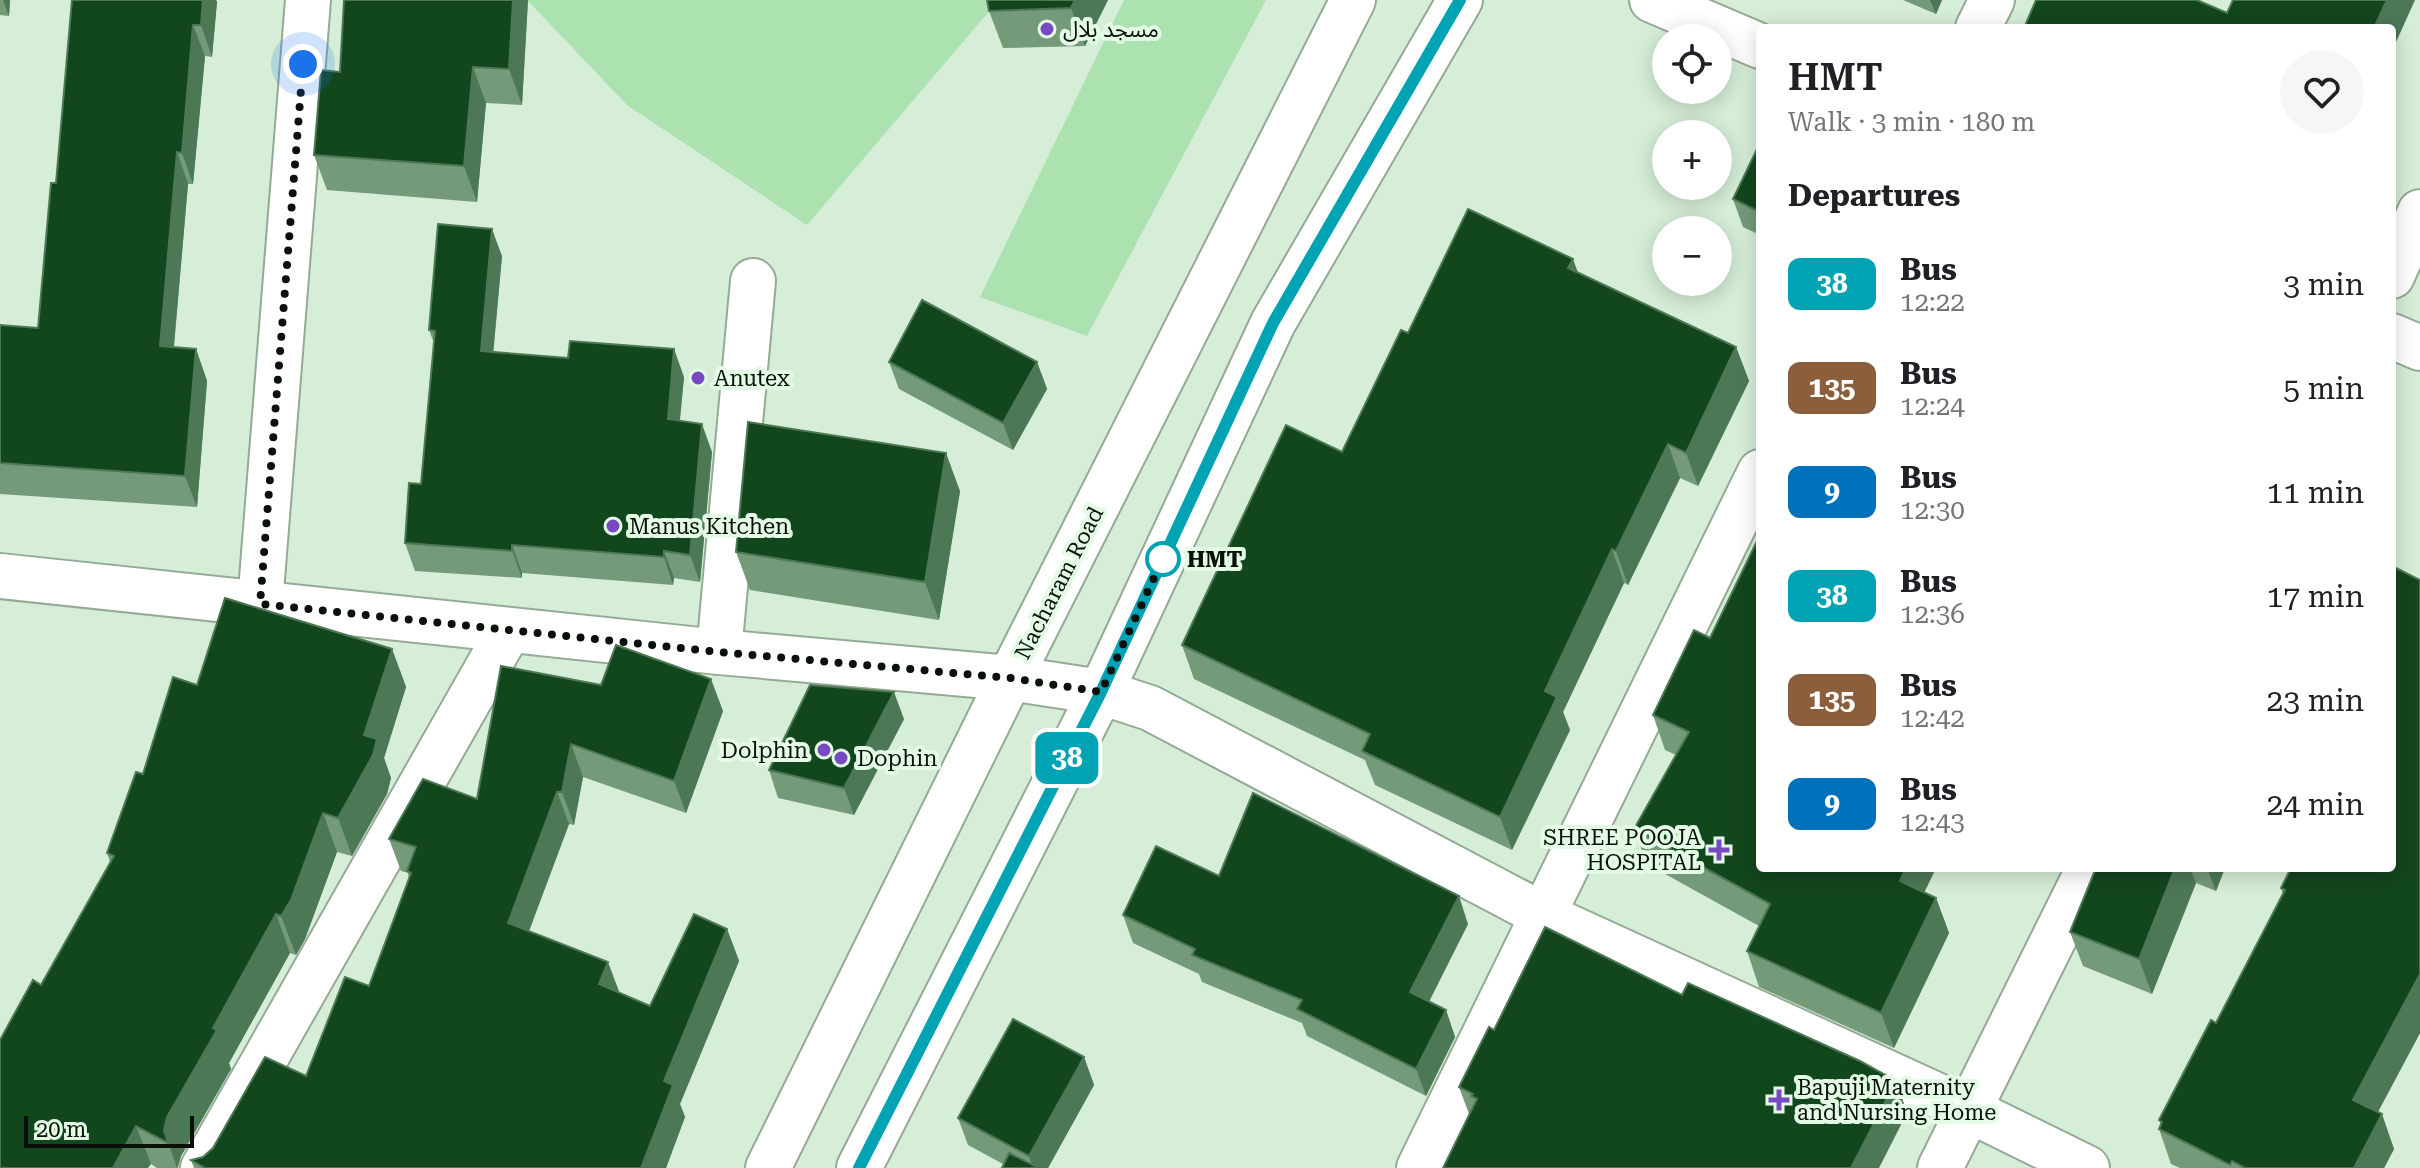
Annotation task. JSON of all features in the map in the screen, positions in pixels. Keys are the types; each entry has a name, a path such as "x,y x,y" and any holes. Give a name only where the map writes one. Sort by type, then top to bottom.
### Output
{"street":[{"path":"260,604 308,0"},
{"name":"Nacharam Road","path":"768,1168 1010,678 1353,0"},
{"path":"859,1168 1101,692 1273,323 1460,0"},
{"path":"1652,0 1756,44"},
{"path":"1980,24 1992,0"},
{"path":"2396,267 2420,212"},
{"path":"719,652 753,281"},
{"path":"2396,338 2420,348"},
{"path":"1419,1168 1756,480"},
{"path":"0,576 719,652 1010,678 1101,692 1150,708 1543,915 1971,1111 2087,1168"},
{"path":"203,1168 509,630"},
{"path":"1940,1168 1971,1111 2087,872"}],"green space":[{"path":"527,0 990,0 991,9 807,225 627,105"},
{"path":"1124,0 1266,0 1087,336 980,297"}],"building":[{"path":"72,0 203,0 201,25 193,25 182,153 177,152 160,346 196,349 185,476 0,463 0,325 38,328 51,183 56,183"},
{"path":"344,0 513,0 509,69 473,67 464,166 314,155 321,70 340,72"},
{"path":"987,0 1075,0 1071,8 989,11"},
{"path":"2036,0 2197,0 2227,13 2233,0 2387,0 2376,24 2026,24"},
{"path":"1756,151 1756,210 1733,199"},
{"path":"1468,209 1573,259 1568,268 1736,347 1686,453 1668,444 1616,551 1612,549 1545,691 1557,697 1500,817 1362,751 1370,734 1182,645 1286,425 1342,452 1401,330 1408,333"},
{"path":"438,224 492,229 481,351 568,358 570,341 674,349 668,419 702,424 690,555 664,551 664,557 512,545 512,551 405,543 409,483 421,484 435,331 429,330"},
{"path":"922,300 1037,362 1003,423 889,362"},
{"path":"748,422 946,453 925,582 736,552"},
{"path":"1756,543 1756,872 1904,872 1900,881 1936,898 1881,1013 1747,951 1770,904 1634,829 1689,732 1653,715 1694,630 1710,638"},
{"path":"2396,568 2420,580 2420,974 2353,1100 2382,1114 2354,1168 2245,1168 2232,1161 2230,1165 2159,1129 2162,1122 2159,1120 2211,1020 2216,1023 2285,890 2281,888 2289,872 2396,872"},
{"path":"225,598 392,649 364,735 377,739 373,755 338,818 323,813 291,900 281,916 276,914 213,1028 217,1030 167,1117 164,1130 168,1143 136,1126 113,1168 0,1168 0,1040 33,980 41,985 114,856 107,853 136,772 143,774 173,677 197,685"},
{"path":"616,645 711,679 674,781 571,744 562,792 557,792 508,923 608,962 599,984 650,1006 694,914 727,929 664,1081 673,1085 641,1168 205,1168 191,1160 203,1157 213,1148 265,1057 306,1076 345,977 369,986 411,873 407,871 416,847 389,839 423,779 477,799 501,666 601,685"},
{"path":"810,685 894,692 844,788 769,770"},
{"path":"1253,793 1459,896 1410,992 1446,1010 1416,1069 1297,1009 1302,1000 1192,955 1195,949 1123,915 1156,846 1219,876"},
{"path":"2094,872 2173,872 2139,959 2070,932"},
{"path":"1545,927 1682,995 1688,983 1860,1061 1896,1081 1851,1168 1443,1168 1477,1099 1459,1087 1489,1027 1494,1030"},
{"path":"1013,1019 1084,1057 1029,1156 958,1118"},
{"path":"1009,1153 1039,1168 1002,1168"}],"bus line":[{"name":"38","path":"859,1168 1101,692 1273,323 1460,0"}],"place":[{"name":"مسجد بلال","path":"1047,29"},
{"name":"Anutex","path":"698,378"},
{"name":"Manus Kitchen","path":"613,526"},
{"name":"HMT","path":"1163,559"},
{"name":"Dolphin","path":"824,750"},
{"name":"Dophin","path":"841,758"},
{"name":"SHREE POOJA HOSPITAL","path":"1719,850"},
{"name":"Bapuji Maternity and Nursing Home","path":"1779,1100"}],"route":[{"path":"303,64 260,604 719,652 1010,678 1101,692 1167,550 1163,559"}]}
